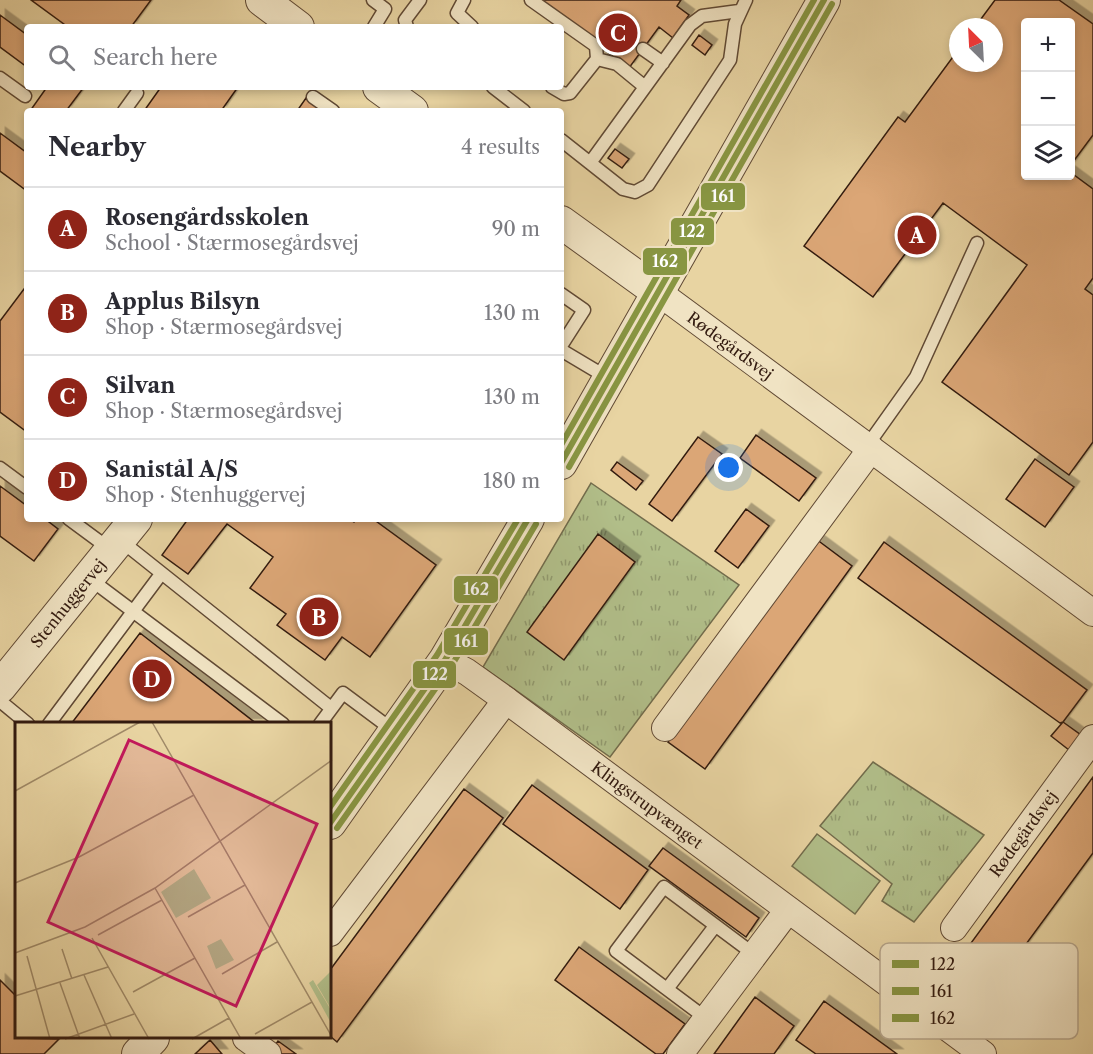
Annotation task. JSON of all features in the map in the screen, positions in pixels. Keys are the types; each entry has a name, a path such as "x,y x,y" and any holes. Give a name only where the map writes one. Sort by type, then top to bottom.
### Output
{"street":[{"path":"262,0 294,24"},
{"path":"564,458 824,0"},
{"path":"383,90 408,108"},
{"name":"Rødegårdsvej","path":"564,224 1093,613"},
{"path":"665,728 869,447"},
{"path":"332,821 445,660 526,522"},
{"name":"Stenhuggervej","path":"0,687 123,537"},
{"name":"Klingstrupvænget","path":"445,660 467,672 506,700 880,978"},
{"path":"332,930 506,700"},
{"name":"Rødegårdsvej","path":"954,928 1093,738"},
{"path":"680,1054 788,910"},
{"path":"138,1054 152,1039"},
{"path":"247,1039 268,1054"},
{"name":"Klingstrupvænget","path":"963,1039 983,1054"}],"lane":[{"path":"373,0 385,9 376,24"},
{"path":"406,24 405,20 420,0"},
{"path":"464,0 457,13 469,24"},
{"path":"531,0 596,46 597,59 570,93 564,94 557,90"},
{"path":"564,142 629,192 635,192 648,185 730,60 739,11 746,0"},
{"path":"590,163 690,25 702,16 739,11"},
{"path":"643,49 663,63"},
{"path":"597,59 617,64 645,87"},
{"path":"0,78 25,96"},
{"path":"497,90 520,108"},
{"path":"126,108 137,93"},
{"path":"313,97 329,108"},
{"path":"869,447 916,377 976,243"},
{"path":"564,296 584,310 564,343"},
{"path":"564,350 608,378"},
{"path":"0,468 24,486"},
{"path":"78,522 123,537 161,574 331,708"},
{"path":"50,722 161,574"},
{"path":"89,579 280,722"},
{"path":"321,722 343,693 394,732"},
{"path":"0,701 26,722"},
{"path":"707,1019 616,951 664,887 755,955"},
{"path":"667,989 715,926"}],"green space":[{"path":"591,483 739,585 610,757 483,667"},
{"path":"873,762 984,835 914,922 882,901 892,884 820,826"},
{"path":"817,834 880,881 855,914 792,866"}],"building":[{"path":"31,0 151,0 133,24 64,24"},
{"path":"536,0 681,0 677,6 689,15 673,38 659,27 629,68"},
{"path":"995,0 1059,0 1093,24 1093,135 1075,159 1075,18 1021,18 1021,180 1075,180 1075,176 1093,189 1093,278 1085,289 1093,295 1093,442 1069,475 942,382 1027,265 943,203 873,297 804,246 898,117 905,122 949,62 949,72 1003,72 1003,18 982,18"},
{"path":"0,15 24,33 24,65 0,47"},
{"path":"699,35 712,45 705,55 692,45"},
{"path":"45,90 82,90 68,108 32,108"},
{"path":"159,90 236,90 223,108 146,108"},
{"path":"306,98 319,108 299,108"},
{"path":"0,133 24,151 24,189 0,171"},
{"path":"615,149 629,159 622,168 608,158"},
{"path":"24,289 24,430 0,412 0,321"},
{"path":"756,435 816,478 799,501 740,458"},
{"path":"698,437 722,454 672,521 649,504"},
{"path":"1035,459 1074,487 1045,527 1006,499"},
{"path":"617,462 643,481 636,490 611,470"},
{"path":"0,486 24,504 24,522 49,522 58,529 34,561 0,536"},
{"path":"746,509 769,526 738,568 715,551"},
{"path":"186,522 377,522 436,565 370,657 342,637 325,660 277,625 286,614 250,588 273,557 227,524 188,574 162,555"},
{"path":"598,534 635,562 564,660 527,632"},
{"path":"816,539 852,566 705,769 668,742"},
{"path":"884,542 1087,690 1063,722 1060,723 858,578"},
{"path":"140,633 254,722 73,722"},
{"path":"1063,722 1081,735 1069,750 1051,736"},
{"path":"1093,777 1093,853 1027,943 971,943"},
{"path":"532,785 648,870 620,909 503,824"},
{"path":"464,789 503,818 337,1042 332,1038 332,967"},
{"path":"663,848 759,918 746,937 649,866"},
{"path":"579,947 685,1024 663,1054 656,1054 555,980"},
{"path":"0,980 15,995 15,1039 59,1039 44,1054 0,1054"},
{"path":"755,997 794,1026 774,1054 714,1054"},
{"path":"824,1001 897,1054 816,1054 796,1040"},
{"path":"210,1040 222,1054 195,1054"},
{"path":"278,1041 296,1054 276,1054 271,1051"}],"transit line":[{"name":"162","path":"564,440 814,0"},
{"name":"122","path":"564,458 824,0"},
{"name":"161","path":"569,467 832,4"},
{"name":"162","path":"332,804 437,655 516,522"},
{"name":"122","path":"332,820 445,660 526,522"},
{"name":"161","path":"337,828 452,665 536,524"}],"place":[{"name":"Silvan","path":"618,33"},
{"name":"Rosengårdsskolen","path":"917,235"},
{"name":"Applus Bilsyn","path":"319,617"},
{"name":"Sanistål A/S","path":"152,679"}]}
